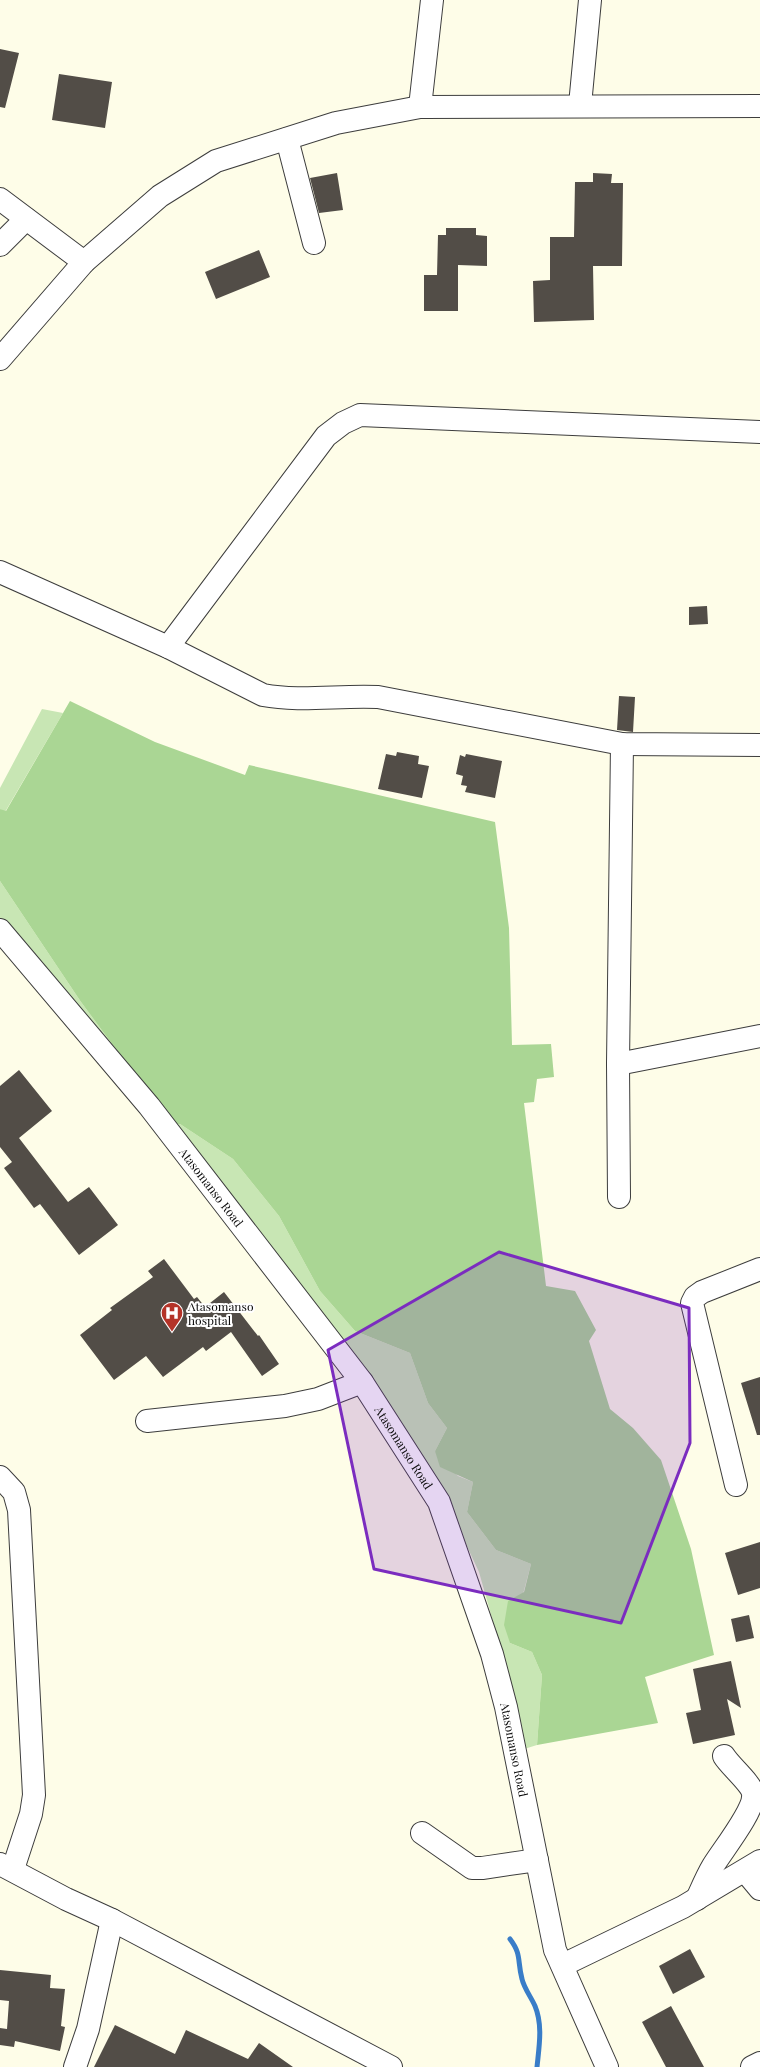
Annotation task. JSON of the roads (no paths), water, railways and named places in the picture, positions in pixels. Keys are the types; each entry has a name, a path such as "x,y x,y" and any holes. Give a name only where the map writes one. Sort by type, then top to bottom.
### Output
{"street":[{"path":"420,107 432,0"},
{"path":"580,105 590,0"},
{"path":"0,359 84,262 160,196 216,161 336,123 420,107 580,105 760,106"},
{"path":"287,139 314,243"},
{"path":"0,199 84,262"},
{"path":"0,245 26,219"},
{"path":"168,647 326,436 343,423 360,416 760,432"},
{"path":"0,572 168,647 263,695 276,697 378,697 622,744 760,745"},
{"path":"619,1197 618,1064 622,744"},
{"name":"Atasomanso Road","path":"0,930 149,1106 362,1382 439,1502 489,1647 506,1707 555,1950 607,2067"},
{"path":"618,1064 760,1036"},
{"path":"736,1485 692,1303 695,1297 702,1292 760,1269"},
{"path":"147,1420 285,1406 318,1399 362,1382"},
{"path":"0,1477 14,1492 19,1510 34,1795 31,1814 7,1867 66,1899 112,1920 391,2067"},
{"path":"697,1899 713,1867 746,1816 752,1802 753,1794 724,1756"},
{"path":"422,1833 472,1868 482,1868 537,1860"},
{"path":"563,1966 697,1899 752,1866 760,1889"},
{"path":"75,2067 88,2029 112,1920"},
{"path":"752,2067 760,2063"}],"waterway":[{"path":"510,1939 518,1954 523,1982 535,2006 539,2021 540,2036 537,2067"}],"place":[{"name":"Atasomanso hospital","path":"172,1332"}]}
